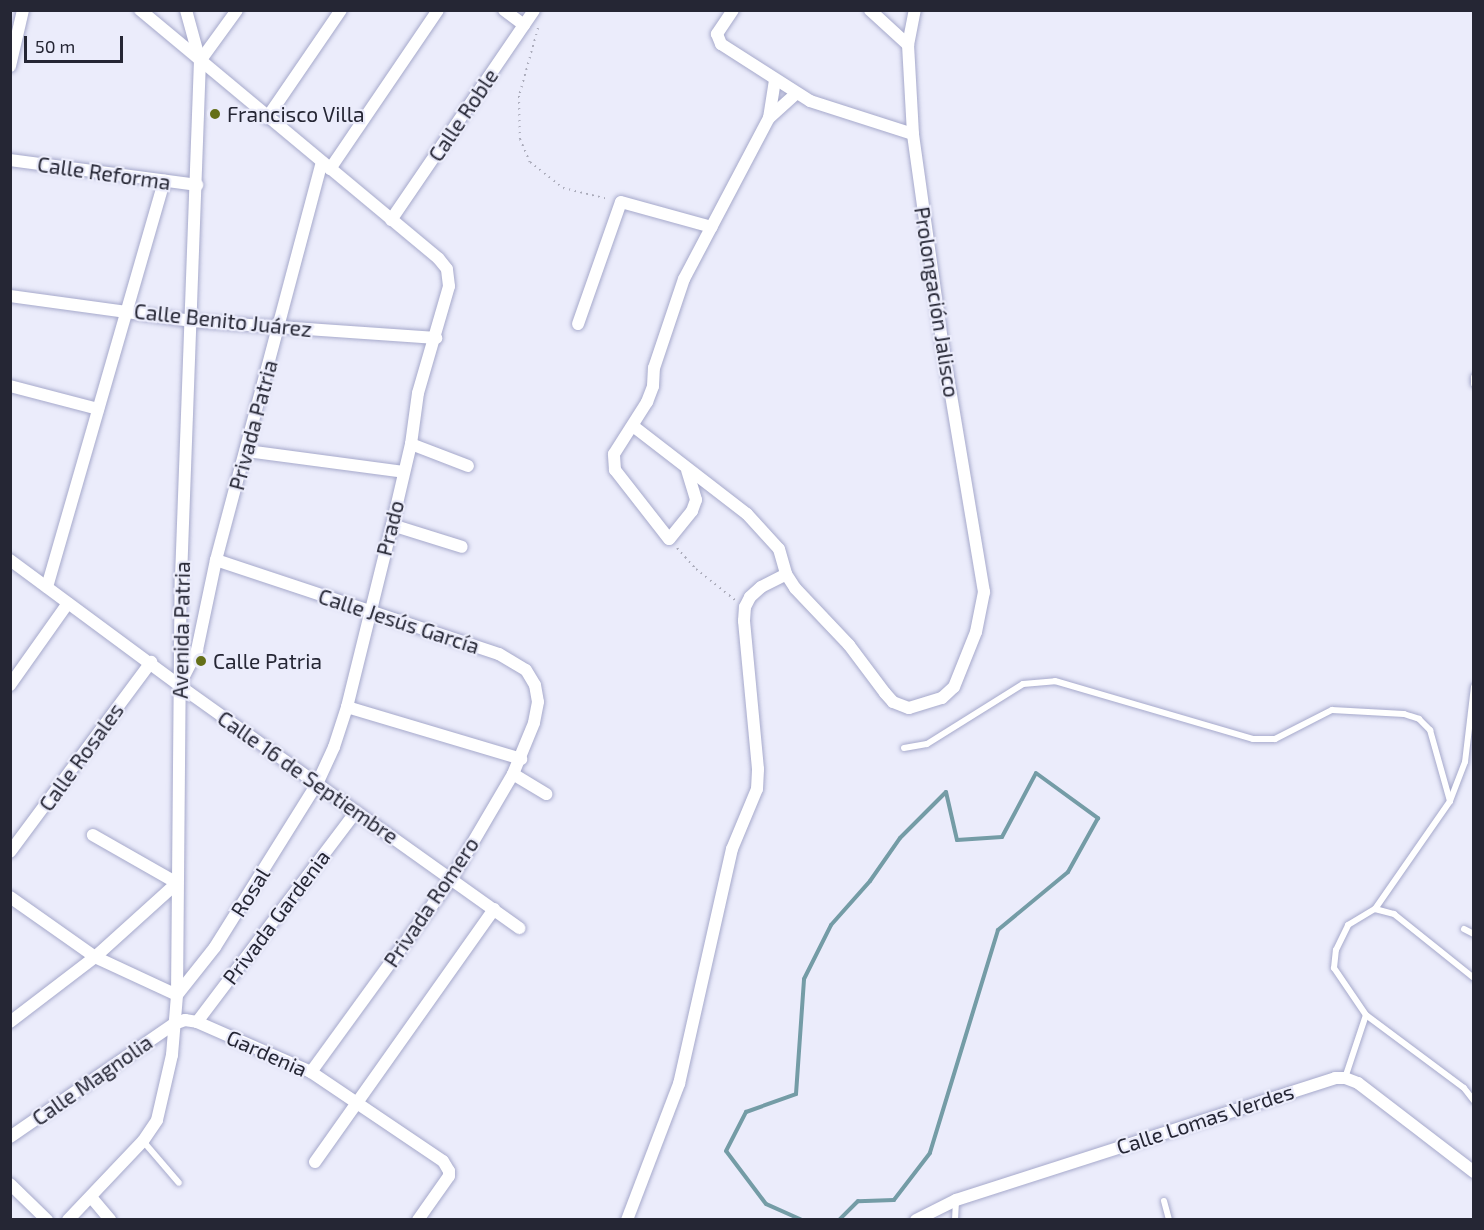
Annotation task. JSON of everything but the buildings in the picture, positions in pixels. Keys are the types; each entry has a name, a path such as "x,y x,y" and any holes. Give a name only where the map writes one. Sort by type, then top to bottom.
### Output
{"street":[{"path":"10,66 13,39 23,10"},
{"path":"140,10 391,220"},
{"name":"Avenida Patria","path":"68,1220 143,1141 157,1120 165,1093 177,995 181,578 200,61 186,10"},
{"path":"200,61 237,10"},
{"path":"267,118 341,10"},
{"name":"Privada Patria","path":"180,686 197,650 216,560 326,166 438,10"},
{"path":"504,10 524,25"},
{"path":"733,10 716,37 721,44 762,69 796,94 913,134"},
{"path":"870,10 908,45"},
{"name":"Prolongación Jalisco","path":"786,574 795,588 849,645 893,702 909,708 942,698 948,693 962,670 976,632 984,592 944,348 913,134 908,45 915,10"},
{"name":"Calle Roble","path":"391,220 524,25 537,16"},
{"path":"687,470 696,500 692,511 669,539 615,470 614,454 633,426 652,386 654,368 684,279 769,117 775,80"},
{"path":"769,117 796,94"},
{"name":"Calle Reforma","path":"10,160 197,185"},
{"path":"47,587 164,181"},
{"path":"578,324 621,202 712,228"},
{"name":"Prado","path":"317,784 334,747 347,707 411,444 418,393 436,338 449,286 447,269 438,258 391,220"},
{"name":"Calle Benito Juárez","path":"10,296 127,310 192,321 279,329 436,338"},
{"path":"10,386 98,410"},
{"path":"627,1220 679,1084 732,849 757,789 758,769 745,607 761,587 786,574 780,549 747,514 705,480 687,470 633,426"},
{"path":"411,444 468,466"},
{"path":"247,451 404,472"},
{"path":"392,525 462,547"},
{"name":"Calle 16 de Septiembre","path":"10,560 151,662 180,686 519,928"},
{"name":"Calle Jesús García","path":"216,560 370,610 514,661 526,670 535,685 538,702 534,723"},
{"path":"12,681 68,603"},
{"name":"Calle Rosales","path":"10,852 151,662"},
{"path":"347,707 521,759"},
{"name":"Privada Romero","path":"311,1072 452,878 521,759 534,723"},
{"path":"513,774 546,794"},
{"name":"Rosal","path":"177,995 215,946 317,784"},
{"name":"Privada Gardenia","path":"197,1022 356,812"},
{"path":"10,1022 95,957 177,883 93,835"},
{"path":"10,897 95,957 177,995"},
{"path":"315,1162 494,909"},
{"name":"Gardenia","path":"174,1024 185,1020 197,1022 311,1072 443,1161 449,1170 446,1182 418,1220"},
{"name":"Calle Magnolia","path":"10,1137 174,1024"},
{"path":"1345,1078 1358,1083 1473,1172"},
{"name":"Calle Lomas Verdes","path":"916,1220 956,1200 1322,1080 1345,1078"},
{"path":"12,1188 47,1220"},
{"path":"91,1197 110,1220"}],"lane":[{"path":"1473,377 1473,384"},
{"path":"904,748 927,744 1023,684 1055,681 1253,739 1275,739 1332,710 1404,714 1419,719 1430,730 1450,801"},
{"path":"1473,687 1465,762 1450,801 1375,909 1348,925 1336,950 1334,968 1366,1015 1464,1088 1473,1101"},
{"path":"1375,909 1394,914 1404,921 1473,978"},
{"path":"1464,929 1473,934"},
{"path":"1345,1078 1366,1015"},
{"path":"143,1141 178,1184"},
{"path":"956,1200 956,1220"},
{"path":"1164,1201 1169,1220"}],"path":[{"path":"537,16 519,96 520,139 530,162 563,188 621,202"},
{"path":"669,539 696,569 745,607"}],"waterway":[{"path":"802,1220 766,1204 726,1151 746,1112 796,1094 804,979 831,925 870,881 900,838 946,792 957,840 1002,837 1036,773 1098,818 1068,872 998,930 930,1153 894,1200 858,1201 839,1220"}],"place":[{"name":"Francisco Villa","path":"215,114"},
{"name":"Calle Patria","path":"201,661"}]}
